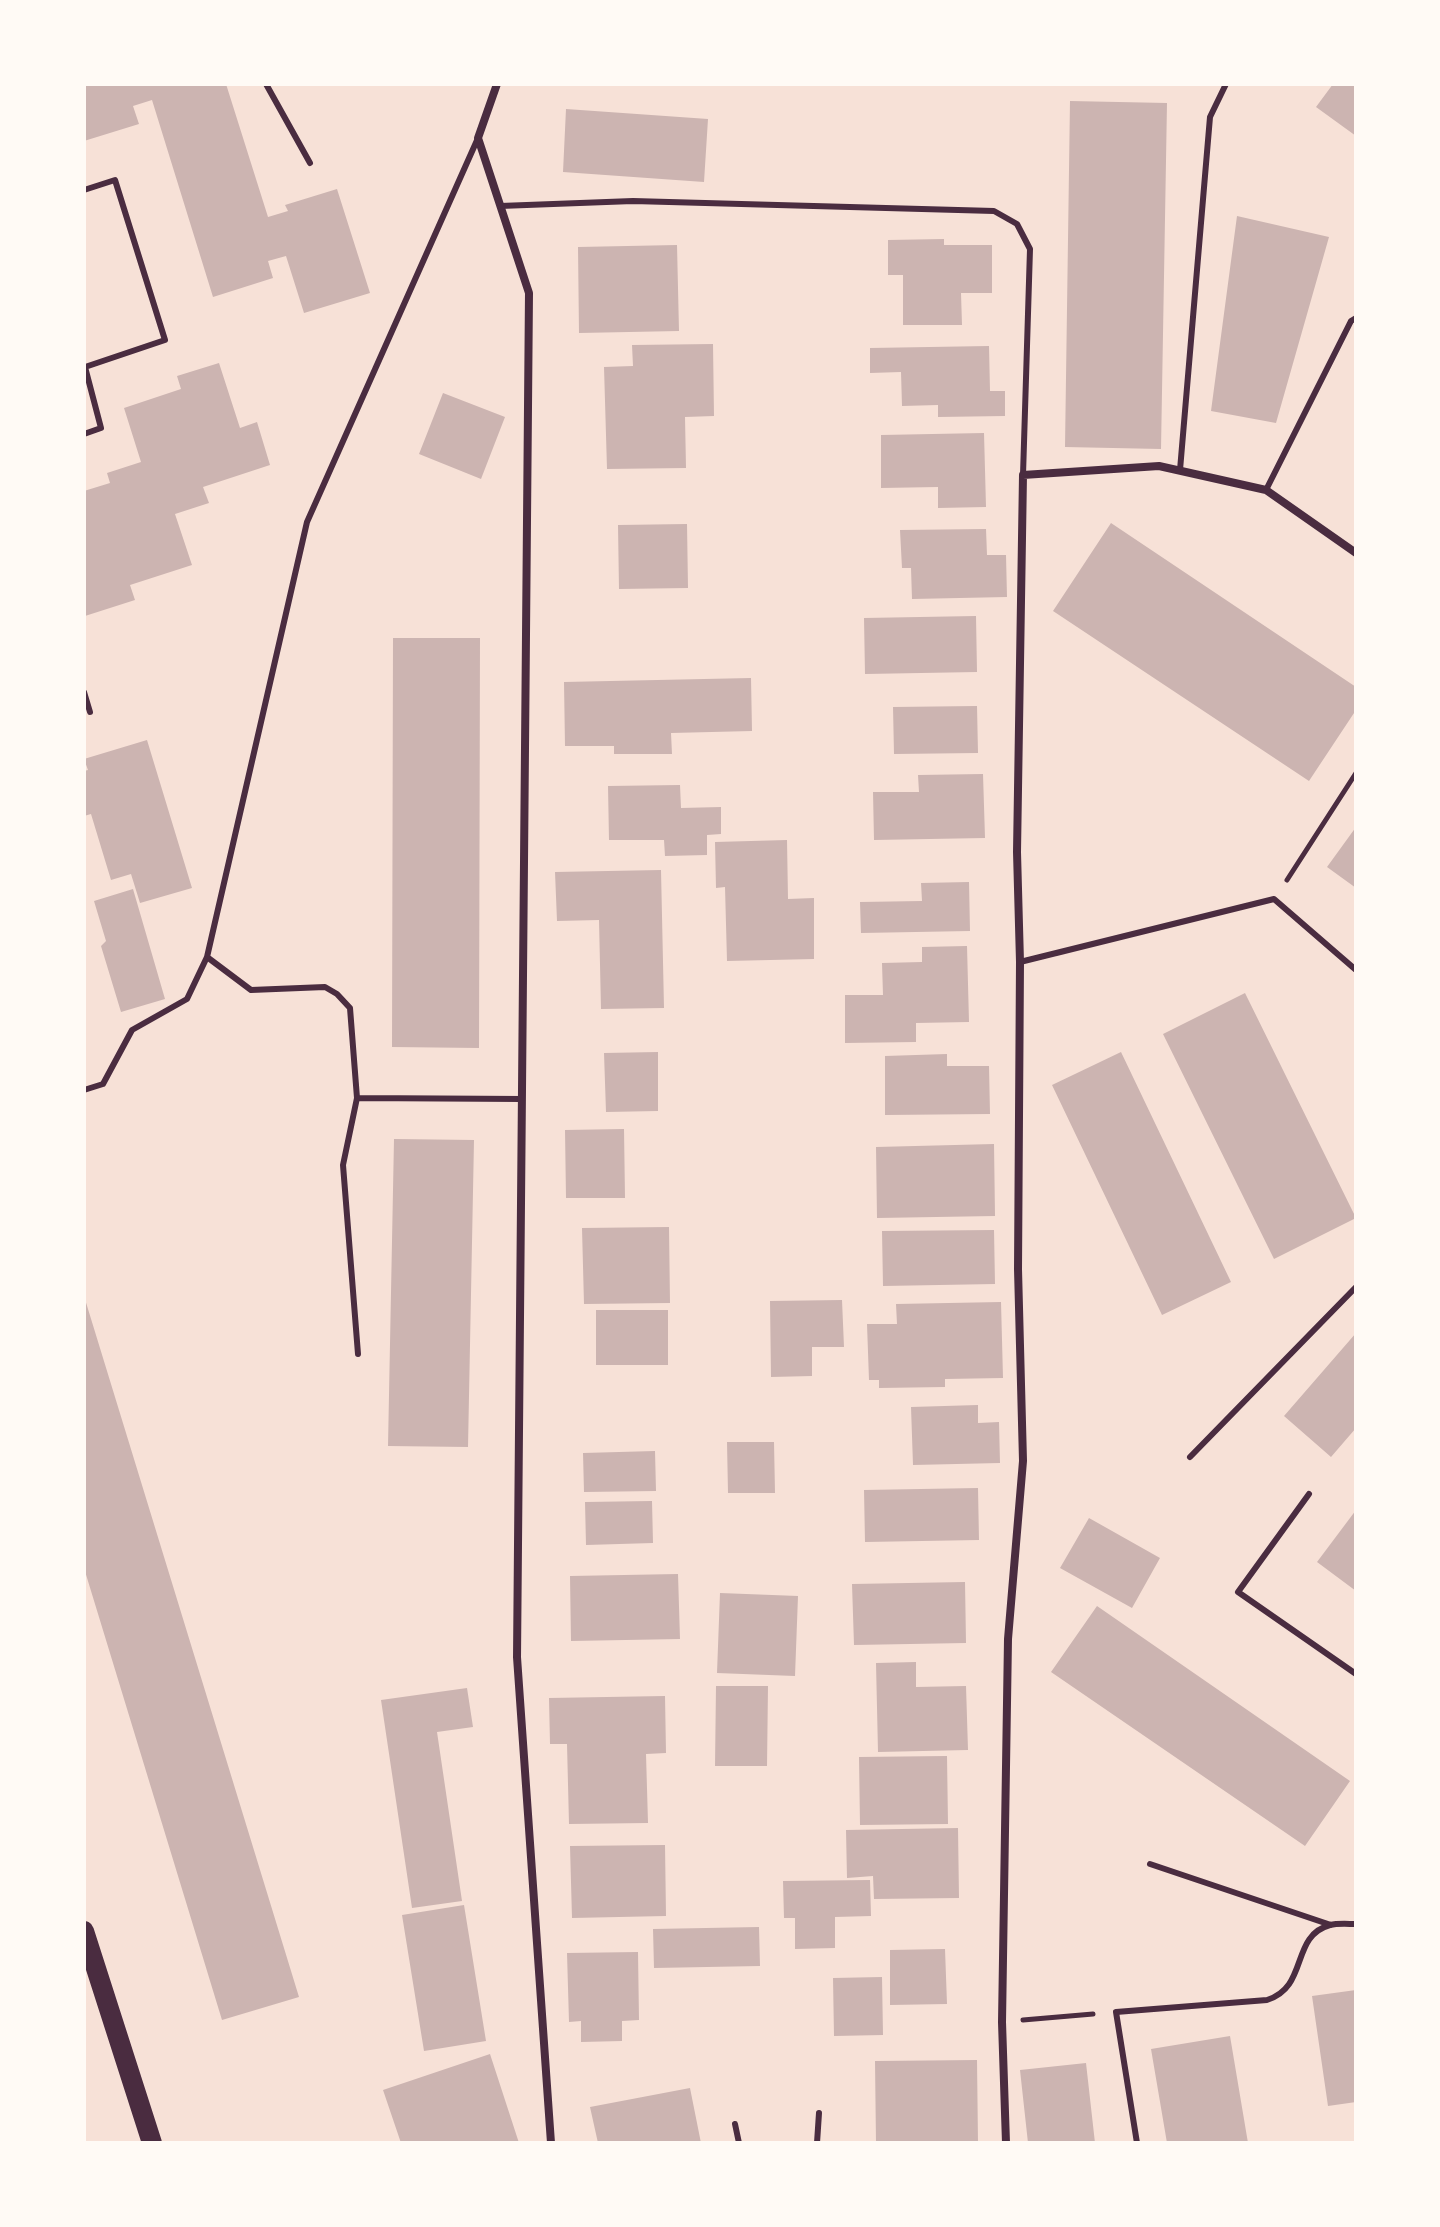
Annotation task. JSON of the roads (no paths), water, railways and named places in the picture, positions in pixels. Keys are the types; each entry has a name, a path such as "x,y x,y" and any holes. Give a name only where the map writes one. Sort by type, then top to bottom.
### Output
{"main road":[{"path":"84,1931 152,2143"}],"street":[{"path":"497,84 478,138 529,293 517,1657 551,2143"},
{"path":"1006,2143 1002,2022 1008,1639 1023,1461 1018,1269 1020,962 1017,852 1023,475 1159,466 1266,490 1356,553"}],"lane":[{"path":"266,84 310,163"},
{"path":"1180,470 1210,117 1226,84"},
{"path":"84,1090 103,1084 132,1030 187,999 207,957 307,522 478,138"},
{"path":"84,190 115,180 165,340 85,367 101,428 84,434"},
{"path":"500,206 633,201 994,211 1017,224 1030,249 1023,475"},
{"path":"1266,490 1351,321 1356,318"},
{"path":"84,692 90,712"},
{"path":"1020,962 1274,899 1356,970"},
{"path":"207,957 251,990 325,987 350,1008 357,1098 343,1165 358,1354"},
{"path":"357,1098 522,1099"},
{"path":"1190,1457 1356,1287"},
{"path":"1309,1494 1238,1592 1356,1674"},
{"path":"1150,1864 1331,1925"},
{"path":"1137,2143 1116,2012 1267,2000 1281,1995 1290,1986 1306,1945 1316,1931 1331,1925 1356,1924"},
{"path":"817,2143 819,2113"},
{"path":"735,2124 739,2143"}]}
